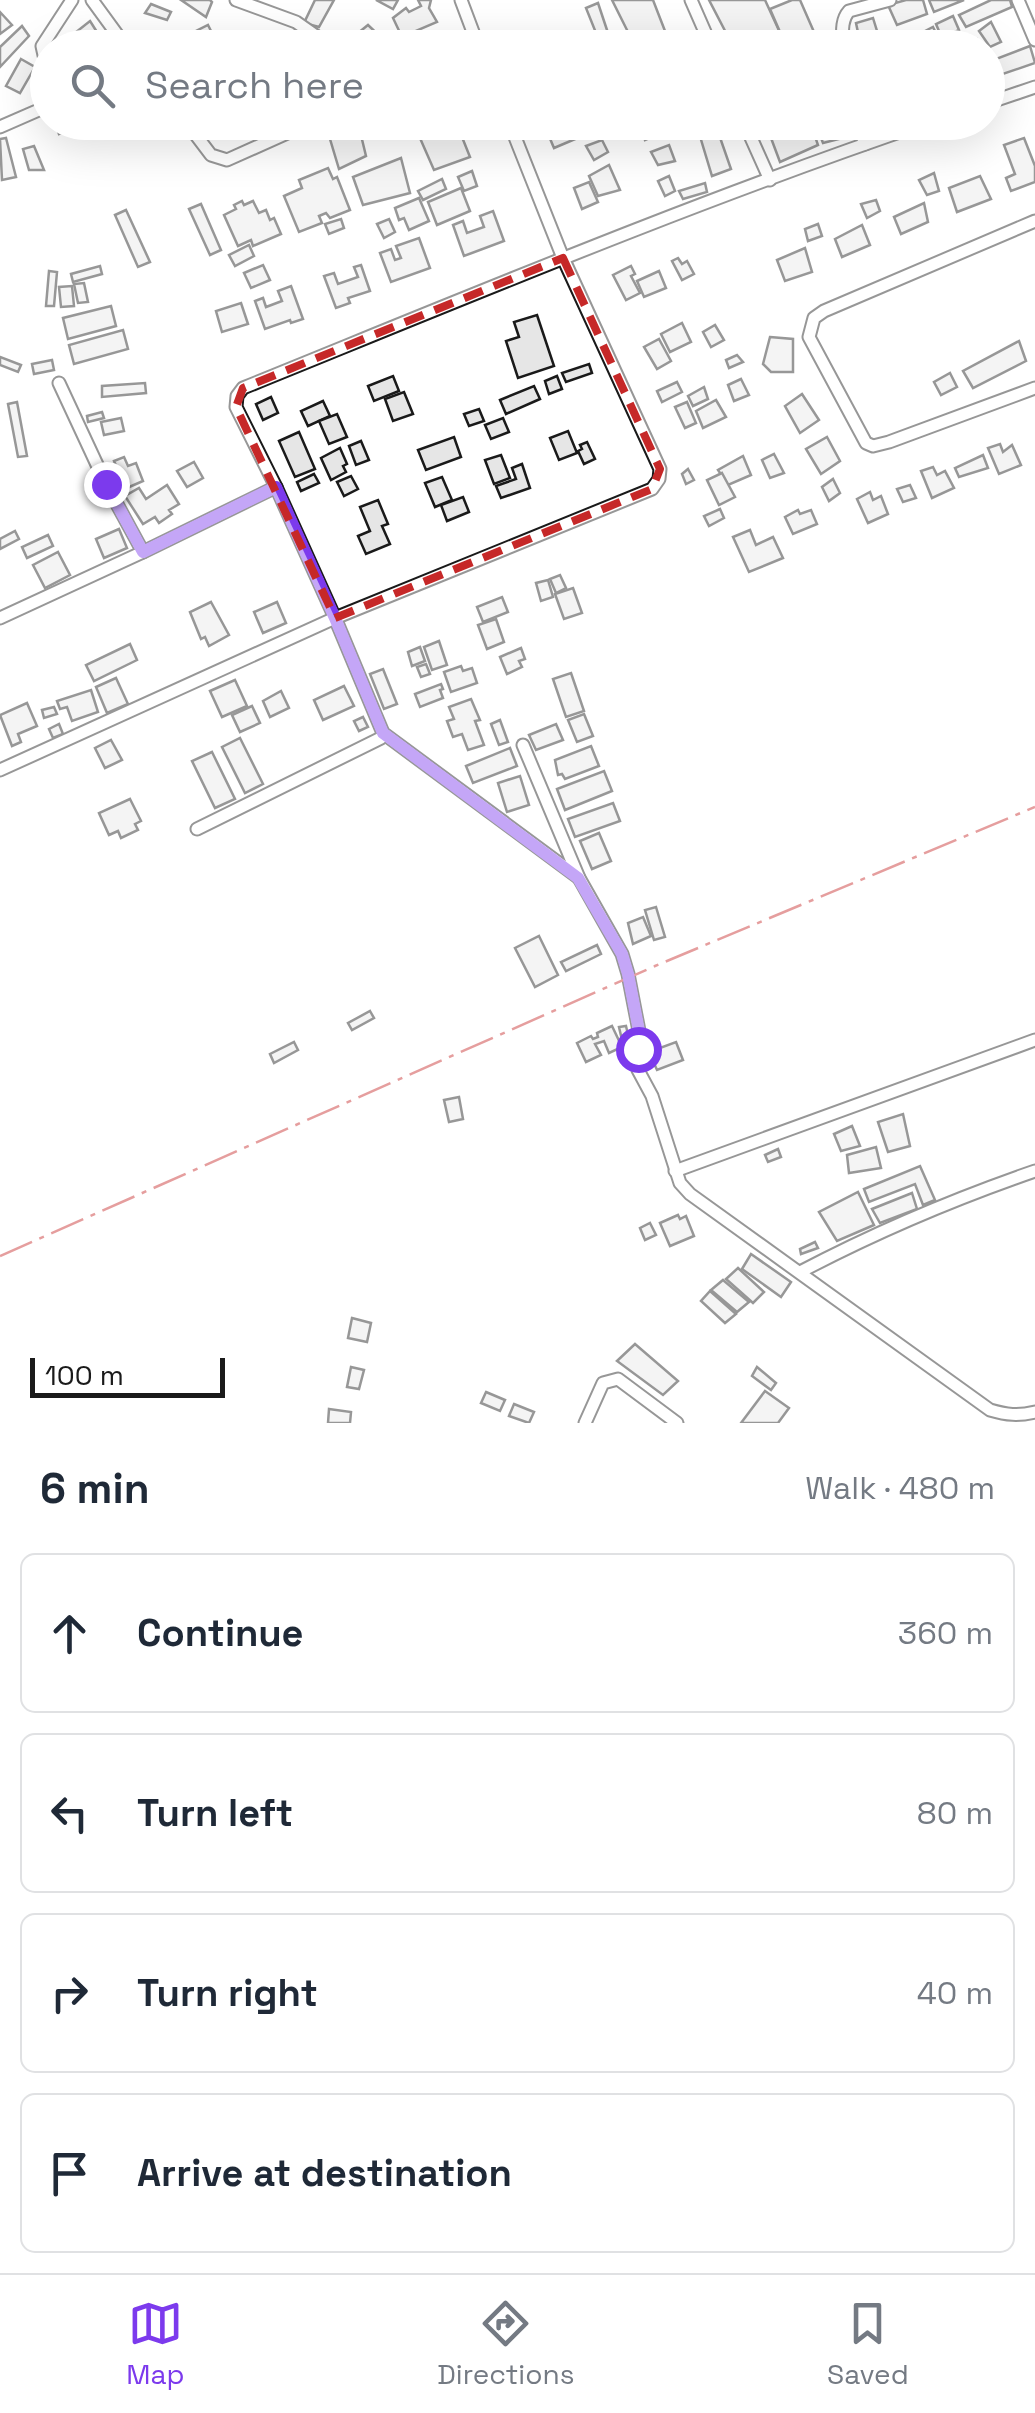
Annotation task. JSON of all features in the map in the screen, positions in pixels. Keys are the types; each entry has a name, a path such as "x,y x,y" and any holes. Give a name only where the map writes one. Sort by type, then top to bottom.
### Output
{"street":[{"path":"52,30 72,0"},
{"path":"92,0 114,30"},
{"path":"236,0 285,16 306,30"},
{"path":"461,0 472,30"},
{"path":"691,0 704,30"},
{"path":"843,30 844,16 849,11 890,0"},
{"path":"1018,0 1035,40"},
{"path":"1005,96 1035,86"},
{"path":"0,127 30,114"},
{"path":"199,140 211,156 227,160 272,140"},
{"path":"0,770 335,618 652,490 660,480 660,469 563,258 516,140"},
{"path":"752,140 770,180"},
{"path":"864,140 865,144"},
{"path":"578,878 383,733 335,618 236,406 237,396 243,388 563,258 877,140"},
{"path":"1035,222 824,312 814,318 809,337 866,443 873,446 1035,388"},
{"path":"59,382 106,484 143,552"},
{"path":"0,618 276,487"},
{"path":"198,829 376,742 383,733"},
{"path":"524,745 578,878 622,954 640,1036 638,1070 652,1096 680,1183 990,1410 1021,1416 1035,1412"},
{"path":"676,1171 1035,1040"},
{"path":"800,1272 863,1239 1035,1171"},
{"path":"585,1423 603,1383 618,1379 677,1423"}],"highlighted area":[{"path":"563,258 660,469 652,489 335,618 236,407 243,388"}],"building":[{"path":"181,0 210,0 212,2 206,17"},
{"path":"315,0 334,0 319,27 304,23"},
{"path":"376,0 398,0 393,9"},
{"path":"418,0 431,0 429,8 437,22 418,30 399,30 393,18 406,8 409,12 421,6"},
{"path":"612,0 653,0 665,30 627,30"},
{"path":"709,0 765,0 779,30 725,30"},
{"path":"800,0 813,30 779,30 770,9"},
{"path":"923,0 927,14 897,25 888,5"},
{"path":"929,0 964,0 934,12"},
{"path":"991,0 1010,0 1012,7 966,27 959,15"},
{"path":"598,3 607,30 595,30 586,8"},
{"path":"151,4 171,12 167,20 145,13"},
{"path":"0,12 12,25 0,34"},
{"path":"953,16 959,30 939,30 936,24"},
{"path":"873,18 877,30 858,30 856,23"},
{"path":"90,21 96,30 79,30"},
{"path":"22,26 29,36 0,67 0,47"},
{"path":"1030,46 1035,63 1005,73 1005,56"},
{"path":"21,59 30,64 30,76 20,93 6,86"},
{"path":"6,138 16,177 2,180 0,139"},
{"path":"1024,138 1035,166 1035,182 1011,191 1006,178 1015,174 1004,145"},
{"path":"330,140 362,140 366,156 339,169"},
{"path":"421,140 463,140 470,157 434,170"},
{"path":"551,140 573,140 554,148"},
{"path":"602,140 608,152 594,160 586,146"},
{"path":"701,140 721,140 731,169 712,176"},
{"path":"772,140 816,140 818,145 780,162"},
{"path":"669,145 675,161 658,165 651,152"},
{"path":"34,146 44,170 29,170 23,149"},
{"path":"401,158 410,193 363,205 353,177"},
{"path":"609,165 620,190 598,196 589,176"},
{"path":"328,168 333,179 337,177 350,210 330,218 326,213 319,216 322,223 299,232 284,196 302,188 299,180"},
{"path":"472,171 477,186 464,191 458,177"},
{"path":"934,173 939,191 927,195 919,180"},
{"path":"669,176 675,191 665,196 658,181"},
{"path":"980,176 991,199 957,212 949,188"},
{"path":"442,179 446,189 423,200 418,191"},
{"path":"589,182 598,202 582,209 574,188"},
{"path":"705,183 707,192 683,199 679,191"},
{"path":"461,188 470,211 437,225 428,202"},
{"path":"419,198 429,221 409,230 404,218 399,220 395,208"},
{"path":"876,200 880,211 867,218 861,204"},
{"path":"242,201 244,205 253,201 259,213 266,210 281,234 253,246 251,240 238,246 224,215"},
{"path":"924,203 928,222 901,234 894,217"},
{"path":"201,204 221,250 210,255 189,209"},
{"path":"126,210 150,262 138,267 115,215"},
{"path":"493,211 504,241 464,256 453,225 463,221 467,233 484,227 480,216"},
{"path":"341,219 344,228 329,234 325,224"},
{"path":"389,219 395,232 384,238 377,224"},
{"path":"818,224 822,236 808,241 805,229"},
{"path":"862,225 870,245 842,257 835,239"},
{"path":"419,238 430,268 391,282 380,253 391,249 395,260 401,258 396,246"},
{"path":"249,245 254,256 235,266 229,255"},
{"path":"805,248 812,272 785,281 777,260"},
{"path":"678,258 682,264 687,261 694,274 682,280 672,261"},
{"path":"263,265 270,280 251,288 244,273"},
{"path":"361,265 370,291 348,298 350,303 336,308 324,276 334,273 338,284 358,277 354,267"},
{"path":"100,266 102,274 73,282 71,274"},
{"path":"631,266 635,274 631,276 640,293 626,300 613,275"},
{"path":"49,271 57,272 54,306 46,306"},
{"path":"659,271 666,288 644,297 637,281"},
{"path":"84,283 88,302 78,303 74,284"},
{"path":"72,286 74,306 61,307 59,287"},
{"path":"291,286 303,319 265,329 255,301 263,298 266,307 282,301 278,291"},
{"path":"241,303 248,324 222,332 216,311"},
{"path":"111,306 116,326 68,339 63,318"},
{"path":"537,315 554,366 518,378 506,341 519,337 514,322"},
{"path":"682,323 691,342 670,352 661,334"},
{"path":"715,325 724,340 711,347 703,332"},
{"path":"123,330 128,349 74,364 69,345"},
{"path":"770,337 793,339 793,372 771,372 763,364"},
{"path":"659,339 671,361 657,369 644,347"},
{"path":"1019,341 1026,361 973,388 963,371"},
{"path":"737,355 743,362 729,368 726,360"},
{"path":"0,357 21,365 18,372 0,365"},
{"path":"52,360 54,370 34,374 32,364"},
{"path":"589,364 592,373 566,382 562,373"},
{"path":"950,373 957,387 941,395 934,382"},
{"path":"393,376 399,391 374,401 368,386"},
{"path":"557,376 562,389 549,394 545,381"},
{"path":"741,379 749,395 734,401 728,385"},
{"path":"677,382 682,392 662,402 657,391"},
{"path":"145,383 146,393 102,397 102,386"},
{"path":"534,386 540,399 506,414 500,400"},
{"path":"704,387 708,399 693,406 688,396"},
{"path":"404,392 413,414 393,421 385,399"},
{"path":"802,394 819,420 800,433 785,406"},
{"path":"271,397 278,413 263,420 256,404"},
{"path":"716,400 726,417 703,428 696,411"},
{"path":"323,401 330,416 308,426 301,411"},
{"path":"17,402 27,456 18,457 8,404"},
{"path":"687,402 696,423 685,428 675,407"},
{"path":"479,409 484,421 469,426 464,414"},
{"path":"102,412 104,418 88,422 87,416"},
{"path":"337,414 347,437 329,444 319,421"},
{"path":"121,418 124,431 104,435 101,422"},
{"path":"503,418 509,432 491,439 485,425"},
{"path":"568,431 577,453 559,460 550,438"},
{"path":"299,432 315,469 295,477 279,441"},
{"path":"454,437 461,457 426,470 418,450"},
{"path":"827,437 840,461 821,474 806,449"},
{"path":"361,441 369,460 356,465 349,446"},
{"path":"587,442 595,459 584,464 578,451"},
{"path":"1000,444 1003,452 1012,445 1021,465 999,474 988,448"},
{"path":"340,448 346,472 331,480 321,458"},
{"path":"774,454 784,473 770,478 762,460"},
{"path":"501,455 510,478 494,484 485,460"},
{"path":"983,455 988,468 959,477 955,468"},
{"path":"743,456 751,475 728,485 718,470"},
{"path":"124,457 128,466 136,463 143,481 120,491 112,471 117,468 114,461"},
{"path":"194,462 203,478 187,487 177,471"},
{"path":"522,464 530,488 501,498 496,486 516,479 512,468"},
{"path":"933,467 937,475 945,471 954,488 932,498 921,471"},
{"path":"688,469 694,480 686,484 682,474"},
{"path":"722,473 735,497 719,505 707,480"},
{"path":"314,474 319,483 301,491 297,482"},
{"path":"351,476 358,489 344,496 337,482"},
{"path":"442,477 452,500 435,507 425,483"},
{"path":"833,479 840,493 829,501 822,487"},
{"path":"167,485 179,504 159,523 155,517 143,524 125,496 139,488 146,499"},
{"path":"910,485 916,498 903,502 897,489"},
{"path":"870,492 873,500 881,496 888,514 868,523 857,499"},
{"path":"463,497 469,512 447,521 441,505"},
{"path":"378,500 388,524 382,526 390,544 366,554 358,536 370,531 360,507"},
{"path":"720,509 724,518 709,526 704,516"},
{"path":"798,510 800,514 811,510 817,524 793,534 785,517"},
{"path":"119,529 127,548 104,558 96,539"},
{"path":"750,530 756,545 773,537 783,558 749,572 733,537"},
{"path":"15,531 19,539 0,549 0,539"},
{"path":"48,535 53,546 27,558 22,547"},
{"path":"58,552 70,575 45,588 33,565"},
{"path":"560,575 566,588 556,593 550,579"},
{"path":"548,580 553,597 541,601 536,583"},
{"path":"573,588 582,613 564,619 555,594"},
{"path":"502,597 508,612 483,622 477,607"},
{"path":"211,602 229,635 209,646 205,637 201,639 190,612"},
{"path":"277,602 286,623 263,633 254,612"},
{"path":"496,619 504,642 487,649 478,625"},
{"path":"439,641 447,665 432,670 424,647"},
{"path":"130,644 137,660 94,681 86,665"},
{"path":"420,647 425,661 412,666 408,652"},
{"path":"521,648 525,659 519,661 522,667 507,674 500,657"},
{"path":"426,664 430,674 421,677 417,667"},
{"path":"461,666 463,671 472,668 477,683 451,692 444,672"},
{"path":"383,669 397,704 384,709 370,674"},
{"path":"571,673 584,711 566,717 553,679"},
{"path":"116,678 128,704 107,713 96,687"},
{"path":"235,680 247,706 222,717 210,691"},
{"path":"441,684 443,698 420,707 415,694"},
{"path":"344,686 354,706 323,720 314,700"},
{"path":"91,690 98,712 72,721 67,707 60,709 57,701"},
{"path":"281,691 289,708 270,717 263,701"},
{"path":"471,699 484,745 468,750 462,734 453,737 447,721 454,719 449,707"},
{"path":"27,703 37,726 18,734 21,742 12,746 0,715"},
{"path":"252,706 260,723 240,732 232,715"},
{"path":"54,707 57,714 44,718 42,710"},
{"path":"584,714 593,736 577,742 568,720"},
{"path":"363,717 368,727 359,731 354,721"},
{"path":"500,720 508,742 499,745 491,724"},
{"path":"59,724 63,734 53,738 49,729"},
{"path":"556,724 563,740 536,750 529,735"},
{"path":"240,738 263,784 245,793 222,747"},
{"path":"111,740 122,760 105,768 95,748"},
{"path":"591,746 599,766 565,779 558,775 555,760"},
{"path":"510,748 517,766 473,783 466,766"},
{"path":"212,752 235,799 215,808 192,761"},
{"path":"604,771 612,791 565,810 557,789"},
{"path":"520,776 529,805 507,812 498,783"},
{"path":"130,799 141,821 135,824 138,830 121,838 118,831 109,835 99,813"},
{"path":"613,803 620,821 575,837 568,819"},
{"path":"599,833 611,861 592,869 580,841"},
{"path":"656,907 665,937 654,940 645,910"},
{"path":"643,917 651,936 633,944 628,923"},
{"path":"539,936 558,975 535,987 515,948"},
{"path":"597,945 601,954 566,971 561,962"},
{"path":"370,1011 374,1018 352,1030 348,1023"},
{"path":"612,1026 622,1047 609,1053 604,1041 595,1044 601,1055 586,1062 577,1043 598,1037 597,1033"},
{"path":"626,1026 629,1039 622,1040 619,1027"},
{"path":"294,1042 298,1050 274,1063 270,1054"},
{"path":"676,1042 683,1060 657,1070 649,1052"},
{"path":"459,1097 463,1119 449,1122 444,1100"},
{"path":"903,1114 910,1146 888,1152 878,1122"},
{"path":"852,1126 860,1146 841,1151 834,1134"},
{"path":"876,1147 881,1168 849,1173 847,1155"},
{"path":"778,1149 781,1157 768,1162 765,1155"},
{"path":"920,1166 935,1200 923,1205 915,1184 869,1202 864,1189"},
{"path":"858,1192 874,1225 837,1241 819,1212"},
{"path":"912,1193 917,1209 880,1223 872,1209"},
{"path":"678,1215 680,1219 686,1216 694,1236 670,1246 660,1223"},
{"path":"650,1223 656,1235 645,1240 640,1228"},
{"path":"815,1242 818,1248 801,1254 800,1249"},
{"path":"751,1254 791,1282 781,1297 742,1269"},
{"path":"738,1268 764,1292 753,1303 726,1279"},
{"path":"723,1280 749,1302 737,1312 711,1290"},
{"path":"710,1291 736,1314 725,1323 701,1301"},
{"path":"352,1318 371,1323 367,1342 348,1338"},
{"path":"635,1344 678,1381 663,1395 617,1361"},
{"path":"351,1367 364,1370 359,1389 347,1387"},
{"path":"757,1367 776,1383 771,1390 752,1376"},
{"path":"765,1391 789,1408 778,1423 741,1423"},
{"path":"486,1392 505,1400 500,1411 481,1403"},
{"path":"514,1404 534,1412 529,1423 509,1416"},
{"path":"329,1409 351,1412 350,1423 328,1423"}],"power":[{"path":"0,1256 655,966 1035,807"}],"route":[{"path":"106,484 143,552 276,487 383,733 578,878 622,954 640,1036 638,1049"}]}
